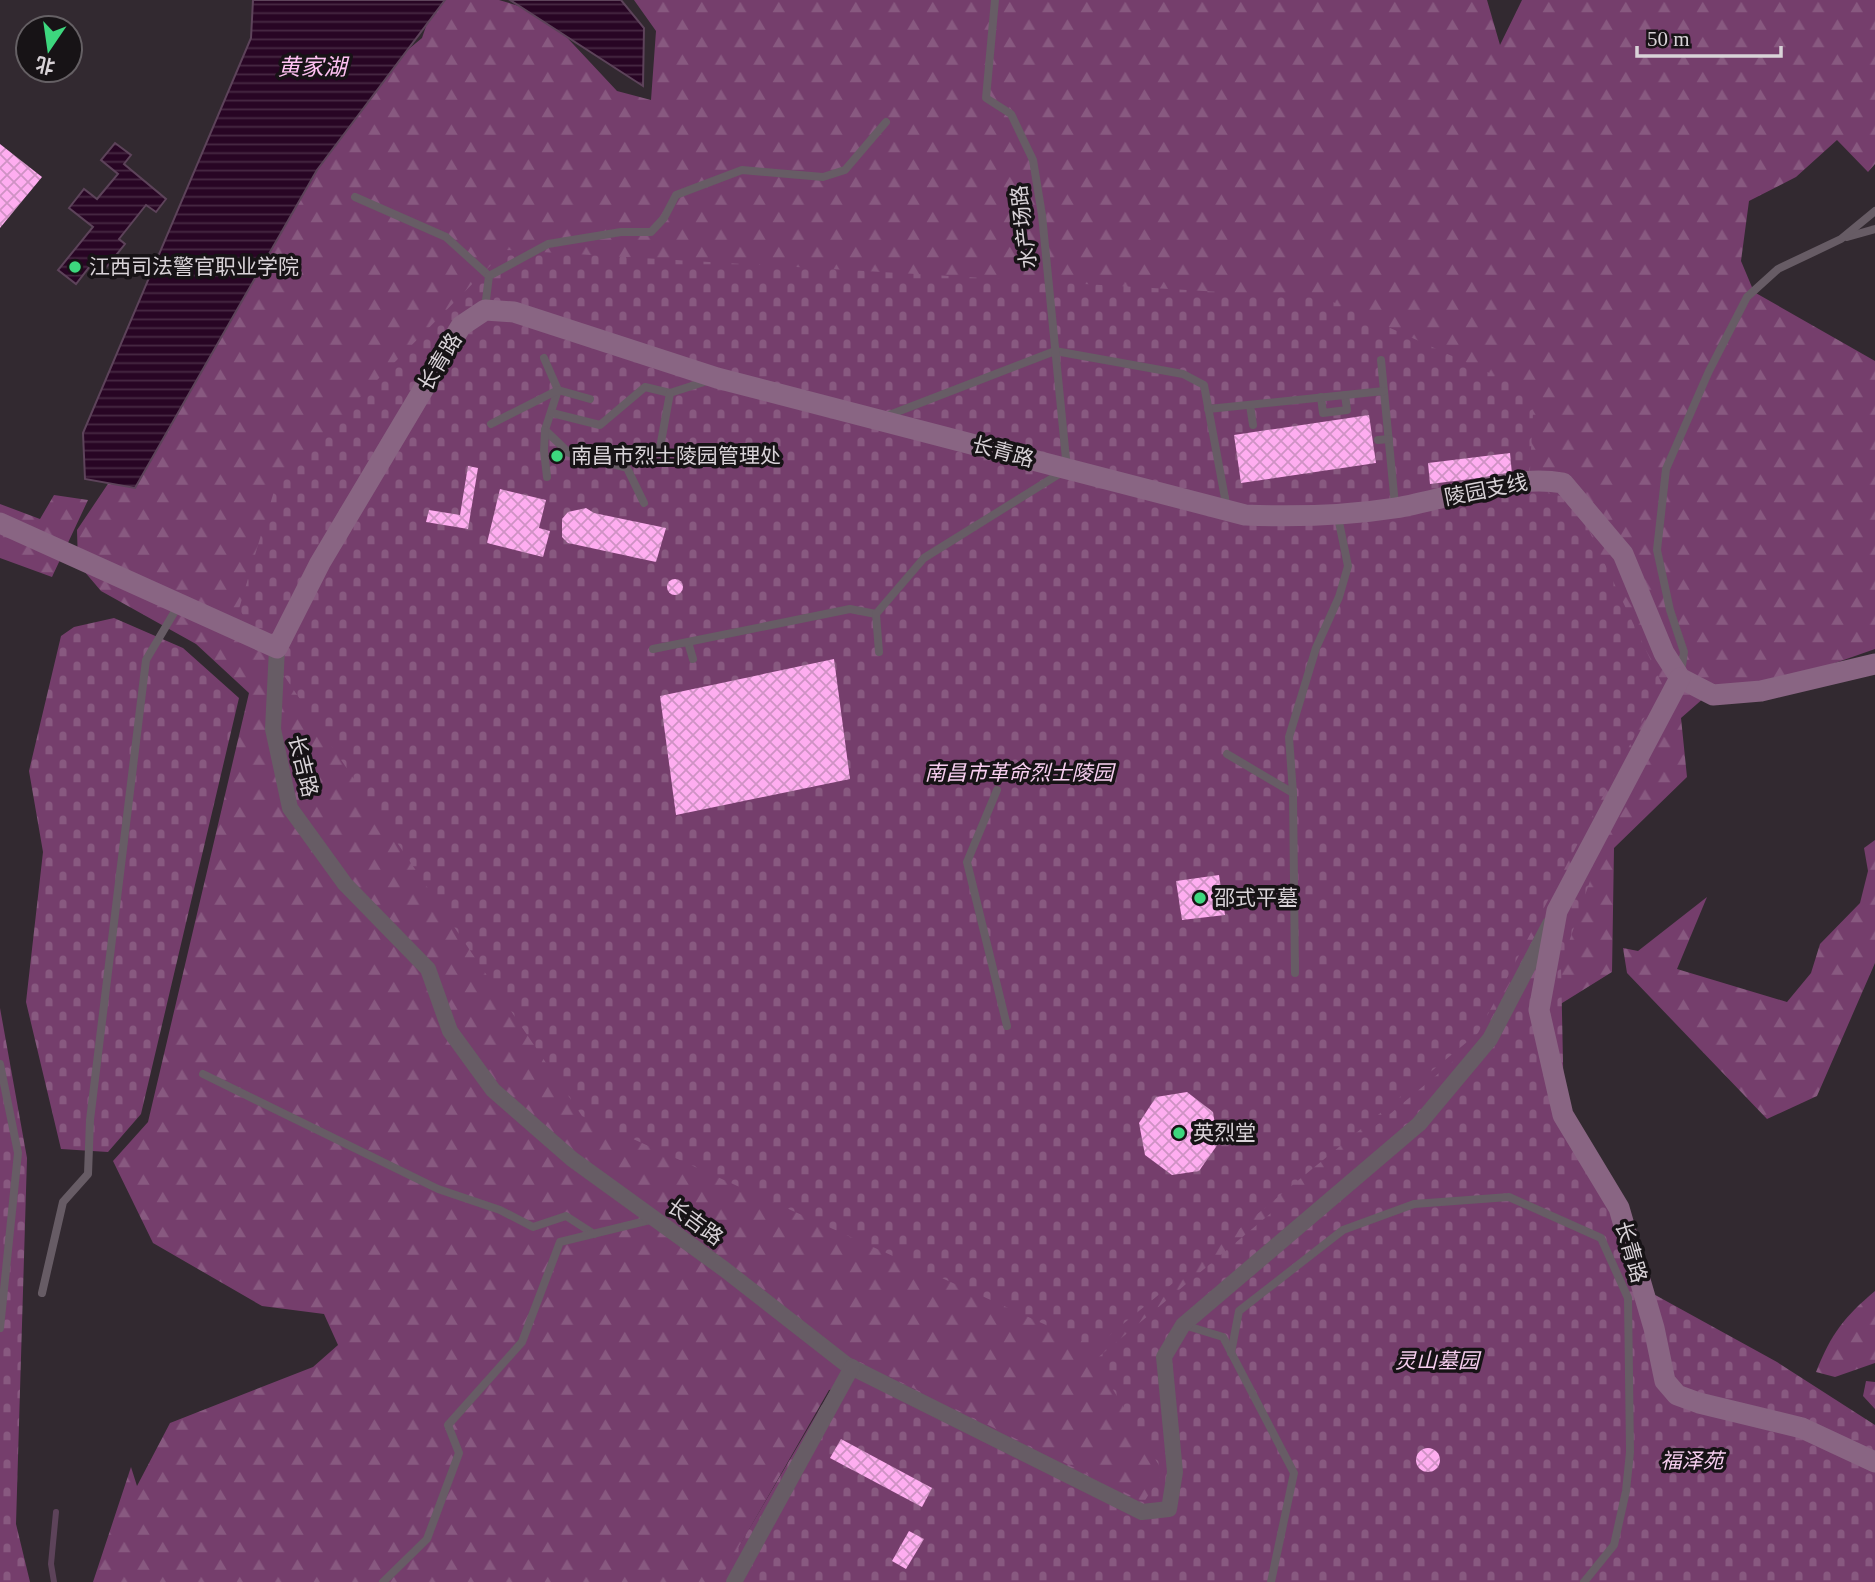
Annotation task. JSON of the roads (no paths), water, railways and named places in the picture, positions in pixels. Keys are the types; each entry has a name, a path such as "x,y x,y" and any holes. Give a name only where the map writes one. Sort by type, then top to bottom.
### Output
{"street":[{"name":"长青路","path":"277,648 320,563 461,326 485,310 514,312 717,377 1067,468"},
{"name":"陵园支线","path":"1067,468 1228,515 1314,518 1396,508 1539,479 1563,483 1623,554 1664,653 1680,678"},
{"path":"0,523 277,648"},
{"name":"长吉路","path":"277,648 273,729 290,808 345,884 428,968 450,1031 493,1090 572,1159 852,1367 1142,1512 1169,1509 1175,1472 1164,1357 1183,1325"},
{"path":"1680,678 1713,695 1761,691 1875,664"},
{"name":"长青路","path":"1680,678 1557,911 1539,1010 1563,1115 1619,1208 1654,1328 1665,1381 1677,1395 1802,1428 1875,1462"},
{"path":"1183,1325 1419,1124 1490,1039 1557,911"},
{"path":"734,1582 852,1367"}],"lane":[{"name":"水产场路","path":"995,0 986,99 1011,114 1033,160 1042,215 1067,468"},
{"path":"489,276 548,244 621,232 651,232 664,218 676,195 741,170 824,177 845,170 886,122"},
{"path":"355,197 446,237 489,276"},
{"path":"1841,239 1875,211"},
{"path":"1680,678 1684,652 1670,610 1657,550 1666,469 1709,371 1747,297 1778,269 1841,239 1875,229"},
{"path":"485,310 489,276"},
{"path":"878,419 1055,351 1183,374 1203,385 1228,515"},
{"path":"544,358 558,390 545,430 547,477"},
{"path":"1381,360 1396,508"},
{"path":"552,413 600,425 645,387 670,393 717,377"},
{"path":"491,424 558,390 590,398"},
{"path":"1208,409 1384,391"},
{"path":"659,453 670,393"},
{"path":"1321,397 1323,412 1347,410 1345,395"},
{"path":"1250,405 1253,425"},
{"path":"545,430 569,453 626,468 644,503"},
{"path":"1378,440 1389,439"},
{"path":"1217,460 1228,459"},
{"path":"879,652 876,614 924,558 1067,468"},
{"path":"1295,973 1293,793 1289,737 1316,648 1339,597 1348,566 1338,515"},
{"path":"42,1293 63,1202 88,1174 90,1120 146,660 179,604"},
{"path":"653,649 850,608 876,614"},
{"path":"688,642 693,659"},
{"path":"1227,754 1293,793"},
{"path":"997,790 967,862 1007,1026"},
{"path":"0,1064 18,1149 18,1164 0,1328"},
{"path":"203,1074 438,1189 500,1210 533,1227 566,1216 594,1234"},
{"path":"1231,1353 1239,1311 1343,1230 1414,1203 1509,1197 1601,1238 1628,1298 1630,1452 1626,1491 1614,1545 1584,1582"},
{"path":"383,1582 427,1539 459,1453 448,1425 522,1342 560,1242 654,1219"},
{"path":"1183,1325 1223,1338 1294,1473 1271,1582"}],"water":[{"name":"黄家湖","path":"253,0 445,0 317,170 135,488 85,479 83,433 251,38"},
{"path":"510,0 621,0 644,28 643,86"},
{"path":"115,143 131,155 124,164 166,199 156,212 146,205 119,239 125,244 105,269 94,261 76,284 58,270 93,227 69,208 84,189 97,199 118,174 101,160"}],"waterway":[{"path":"54,1582 51,1564 56,1512"}],"place":[{"name":"江西司法警官职业学院","path":"75,267"},
{"name":"南昌市烈士陵园管理处","path":"557,456"},
{"name":"邵式平墓","path":"1200,898"},
{"name":"英烈堂","path":"1179,1133"}],"park label":[{"name":"南昌市革命烈士陵园","path":"1019,773"},
{"name":"灵山墓园","path":"1437,1361"},
{"name":"福泽苑","path":"1692,1461"}]}
